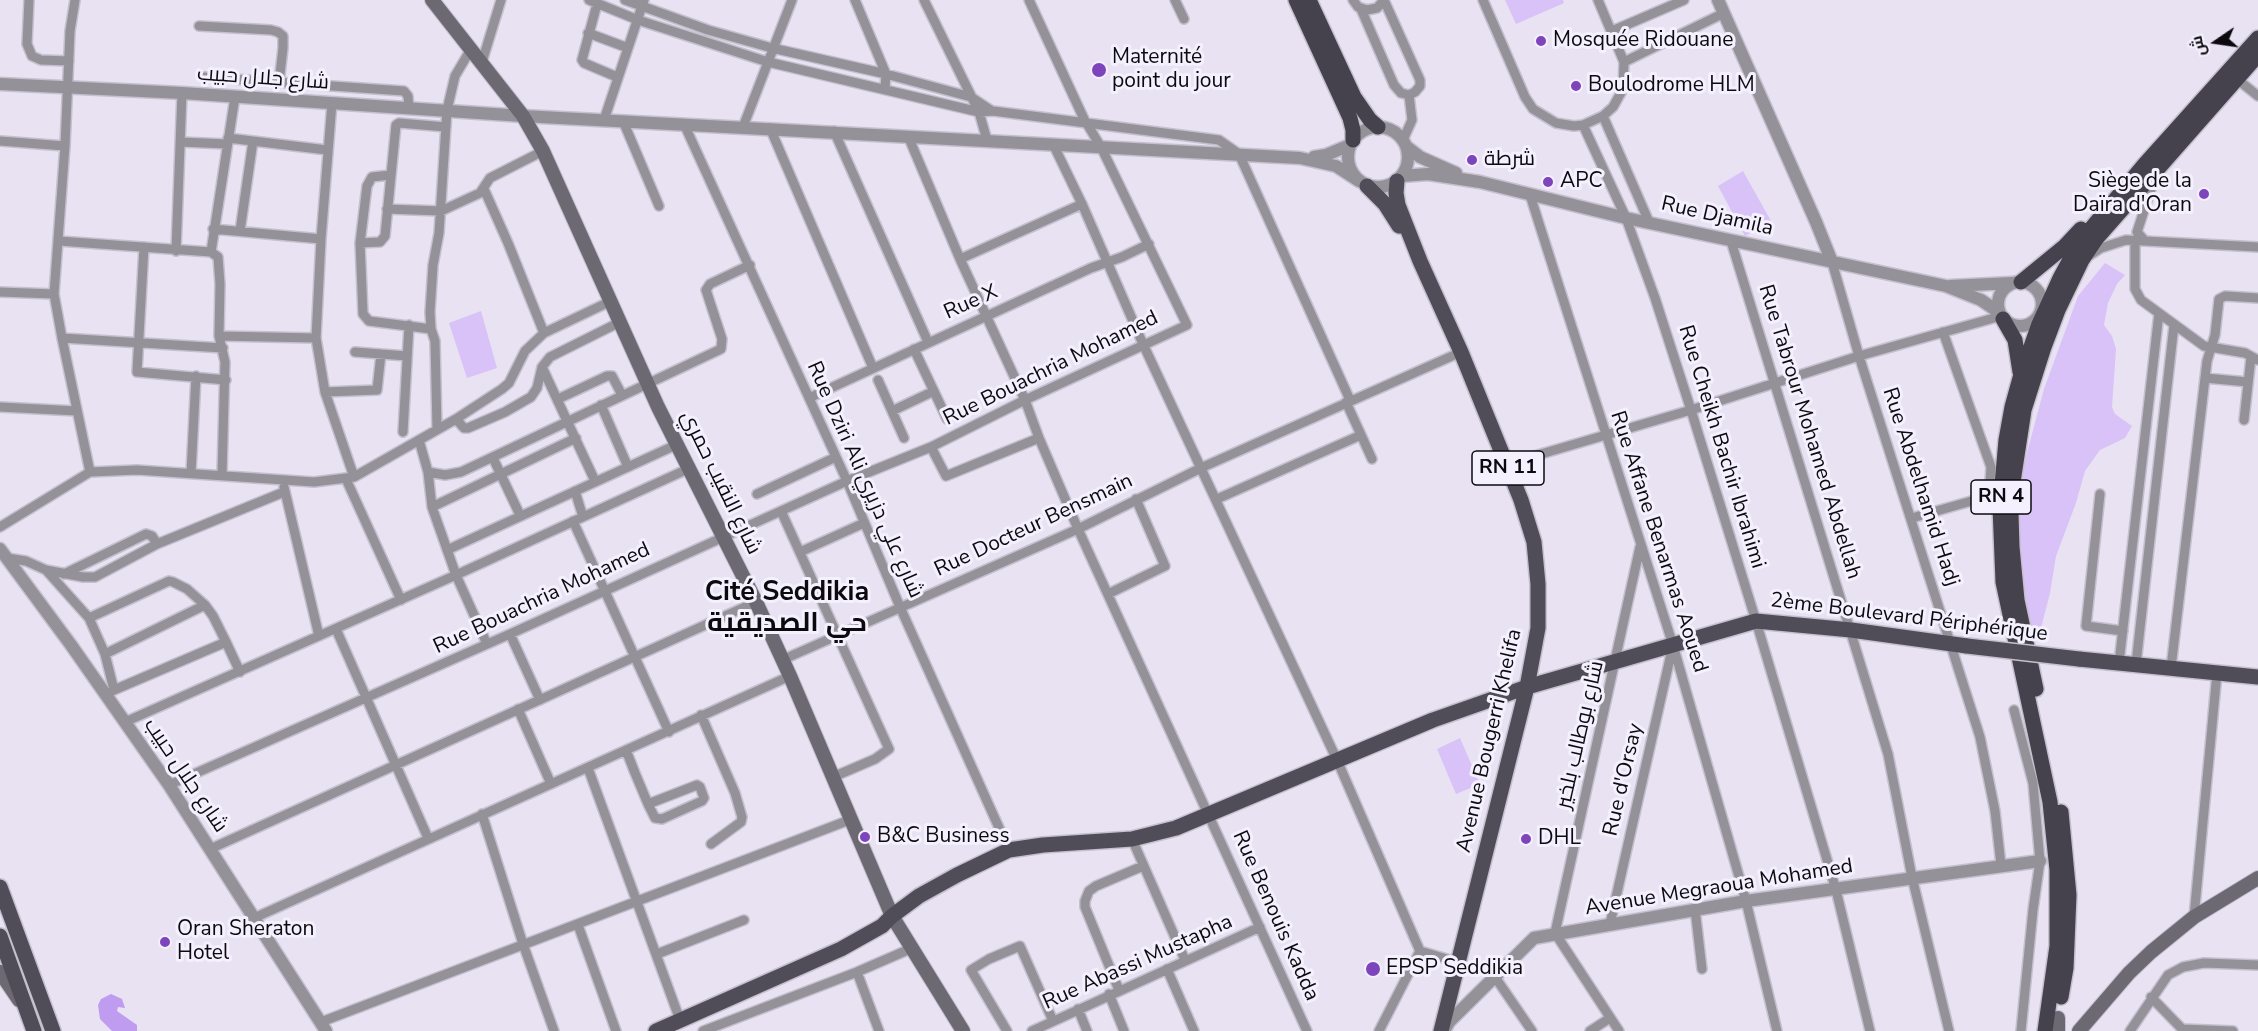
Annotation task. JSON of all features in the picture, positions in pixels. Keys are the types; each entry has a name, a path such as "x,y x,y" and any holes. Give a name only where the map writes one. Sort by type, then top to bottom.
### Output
{"highway":[{"path":"1296,0 1350,118 1353,130 1351,142"},
{"path":"1309,0 1354,97 1370,120 1378,127"},
{"name":"RN 4","path":"2045,1031 2057,946 2054,831 2041,756 2008,607 2000,546 2002,474 2006,440 2020,378 2039,324 2060,278 2083,238 2258,38"},
{"name":"RN 4","path":"2057,1026 2066,968 2069,895 2067,852 2058,795 2017,600 2012,547 2013,482 2024,410 2058,309 2082,260 2109,221 2258,55"},
{"path":"2017,282 2065,246 2094,215 2106,209"},
{"path":"2001,316 2015,340 2020,378"}],"main road":[{"name":"شارع النقيب حمري","path":"432,0 523,116 543,151 648,383 790,676 891,916 963,1031"},
{"name":"Avenue Bougerri Khelifa","path":"1400,178 1396,199 1521,500 1534,542 1538,584 1538,628 1527,687 1457,962 1443,1031"},
{"name":"Avenue Bougerri Khelifa","path":"1363,184 1391,212 1420,261"},
{"name":"2ème Boulevard Périphérique","path":"656,1031 681,1025 831,954 882,926 891,916 919,896 1009,850 1043,845 1132,839 1176,828 1443,717 1527,687 1756,621 1851,630 2079,659 2258,677"},
{"path":"2083,1029 2129,973 2151,952 2194,917 2258,878"},
{"path":"0,887 53,1031"},
{"path":"0,936 34,1031"},
{"path":"0,972 27,1010"}],"street":[{"path":"29,0 27,44 32,56 41,60 69,61"},
{"path":"75,0 70,31 65,146 54,294 90,472"},
{"path":"482,62 501,0"},
{"path":"626,0 643,3 708,30 772,48 886,74 971,97 993,111"},
{"path":"743,126 792,0"},
{"path":"855,0 886,74 885,88"},
{"path":"924,0 979,111 987,140"},
{"path":"1029,0 1087,124 1101,147 1149,244"},
{"path":"1175,0 1185,19"},
{"path":"1353,0 1361,9 1394,85 1401,93 1415,92 1419,86 1419,80 1384,0 1372,10 1361,9"},
{"path":"1483,0 1525,97 1533,109 1556,123 1574,126 1583,125 1603,116 1613,107 1623,89 1624,62 1599,0"},
{"path":"1612,32 1684,0"},
{"path":"1718,0 1832,262"},
{"path":"617,77 582,62 592,1 638,20 768,62 979,111 1219,140 1239,154 1372,459"},
{"path":"604,120 643,3"},
{"path":"1624,62 1724,13"},
{"path":"199,26 278,32 283,36 279,83"},
{"path":"706,43 708,30"},
{"path":"588,33 628,48"},
{"path":"437,429 435,341 431,329 430,312 433,265 441,211 447,110 455,76 471,49"},
{"path":"204,77 404,91 408,96 410,108"},
{"path":"2236,79 2258,96"},
{"name":"شارع جلال حبيب","path":"0,84 182,93 523,116 743,126 1300,158"},
{"path":"176,250 182,93"},
{"path":"1400,178 1407,165 1405,144 1412,120 1409,94"},
{"path":"211,252 235,97"},
{"path":"332,103 316,338 325,392 350,478 401,600"},
{"path":"1603,116 1649,222"},
{"path":"623,121 659,206"},
{"path":"360,243 382,241 385,236 396,125 399,123 446,127"},
{"name":"Rue Dziri Ali شارع علي دزيري","path":"684,124 750,264 1009,850"},
{"name":"Rue Cheikh Bachir Ibrahimi","path":"1583,125 1626,218 1655,298 1691,410 1836,890 1870,1031"},
{"path":"1300,158 1326,155 1351,142 1361,132 1378,127 1392,130 1405,144 1428,161 1480,182"},
{"path":"770,128 873,368"},
{"path":"834,131 928,342"},
{"name":"Rue Benouis Kadda","path":"908,136 960,259 1025,400 1078,529 1210,815 1306,1031"},
{"path":"0,141 65,146"},
{"path":"181,142 253,141 327,150"},
{"path":"240,231 253,141"},
{"path":"1351,142 1348,152 1350,168 1363,184"},
{"path":"1053,144 1082,204 1143,344 1203,467 1337,760 1420,951 1457,962"},
{"path":"387,209 441,211 484,189 490,178 543,151"},
{"path":"1300,158 1336,166 1363,184 1383,187 1400,178 1428,174 1480,182"},
{"path":"2157,168 2137,232 2140,240 2136,293 2141,300 2201,345 2245,353 2255,359 2248,382 2244,420"},
{"path":"390,176 372,177 368,183 360,243 364,317 382,323 431,329"},
{"name":"Rue Djamila","path":"1480,182 1626,218 1946,286"},
{"path":"484,189 544,333"},
{"name":"Rue Affane Benarmas Aoued","path":"1530,195 1673,645 1746,901 1777,1031"},
{"path":"960,259 1082,204"},
{"path":"213,229 321,239"},
{"path":"2082,260 2116,242 2140,240 2258,247"},
{"path":"58,241 216,254 219,261 219,336 223,348 226,380 222,475"},
{"name":"Rue Tabrour Mohamed Abdellah","path":"1731,241 1888,754 1912,877 1949,1031"},
{"name":"Rue X","path":"809,398 928,342 1149,244"},
{"name":"Rue Bouachria Mohamed","path":"169,785 488,644 847,481 931,447 1025,400 1187,325 1149,244"},
{"path":"144,247 136,371 226,380"},
{"name":"Rue Abdelhamid Hadj","path":"1832,262 1859,356 1980,736 1995,812 2001,865"},
{"path":"428,472 453,474 493,458 721,349 722,339 706,290 710,284 750,264"},
{"path":"2001,316 1998,298 2006,286 2017,282"},
{"path":"2017,282 2033,287 2041,297 2041,310 2034,321 2015,326 1981,300 1946,286 2017,282"},
{"path":"0,292 54,294"},
{"path":"2171,668 2205,378 2221,298 2225,296 2258,298"},
{"path":"0,527 90,472 137,470 314,482 350,478 456,419 509,383 525,351 544,333 611,301"},
{"path":"2119,663 2159,314"},
{"path":"1507,464 1691,410 1859,356 2001,316"},
{"path":"456,419 464,428 468,428 505,412 531,397 537,388 542,368 550,357 620,322"},
{"path":"403,432 409,325"},
{"path":"2136,664 2174,325"},
{"path":"1912,518 1989,495 1991,467 1942,332"},
{"path":"219,336 316,338"},
{"path":"62,338 223,348"},
{"path":"914,349 947,419"},
{"path":"355,352 407,356"},
{"name":"Rue Docteur Bensmain","path":"782,660 1078,529 1203,467 1461,352"},
{"path":"325,392 377,390 381,354"},
{"path":"542,368 596,481"},
{"path":"191,473 196,376"},
{"path":"558,399 607,376 612,376 622,395"},
{"path":"2205,378 2248,382"},
{"path":"878,380 904,438"},
{"path":"892,411 934,391"},
{"path":"601,405 628,467"},
{"path":"0,407 77,411"},
{"path":"1217,499 1361,435"},
{"path":"432,507 576,438"},
{"name":"Rue Bouachria Mohamed","path":"931,447 946,476 1039,438"},
{"path":"419,440 428,472 432,507 456,575 488,644"},
{"path":"447,550 678,444"},
{"path":"493,458 520,515"},
{"path":"756,494 836,458"},
{"path":"125,722 401,600 690,468"},
{"path":"282,480 319,636"},
{"path":"574,490 583,517"},
{"path":"4,553 46,570 89,578 95,577 157,543 285,492"},
{"path":"2100,494 2086,626 2123,631"},
{"path":"1108,594 1165,566 1136,500"},
{"path":"781,511 889,749 875,759 833,777"},
{"path":"573,521 669,732"},
{"path":"800,552 864,523"},
{"path":"64,574 146,534 152,536 157,543"},
{"name":"شارع بوطالب بلخير","path":"1555,933 1641,545"},
{"name":"شارع جلال حبيب","path":"4,553 110,693 125,722 169,785 324,1026"},
{"path":"46,570 89,618 105,654 110,693 226,642"},
{"path":"89,618 169,581 178,583 205,605 213,616 240,672"},
{"path":"210,849 756,602"},
{"path":"105,654 205,605"},
{"path":"336,629 428,838"},
{"path":"510,634 540,700"},
{"name":"Rue d'Orsay","path":"1610,924 1673,645"},
{"path":"2194,917 2217,673"},
{"path":"254,918 790,676"},
{"path":"518,709 551,784"},
{"path":"2013,710 2032,783 2040,861 2021,1031"},
{"path":"701,715 735,793 742,819 732,830 711,844"},
{"path":"626,750 648,804 655,818 660,819 702,801 704,798 700,786 695,785 648,804"},
{"path":"588,768 681,1025"},
{"path":"482,814 523,945 554,1031"},
{"path":"324,1026 637,900 852,819"},
{"path":"1132,839 1185,960"},
{"name":"Avenue Megraoua Mohamed","path":"1443,1031 1449,1022 1534,938 1746,901 2040,861"},
{"path":"1125,1031 1085,901 1089,891 1096,886 1143,866"},
{"path":"1695,909 1702,969"},
{"path":"657,954 744,920"},
{"path":"578,925 616,1031"},
{"name":"Rue Abassi Mustapha","path":"1032,1031 1260,927"},
{"path":"1555,933 1619,1031"},
{"path":"1007,1031 971,970 989,959 1020,946 1053,1021"},
{"path":"703,1031 857,972 910,948"},
{"path":"1379,1031 1420,951"},
{"path":"2130,1031 2168,975 2183,967 2205,963 2258,964"},
{"path":"1167,969 1194,1031"},
{"path":"857,972 877,1030"},
{"path":"1495,977 1532,1031"},
{"path":"2151,997 2182,1030 2233,1031"},
{"path":"1078,1009 1087,1031"},
{"path":"1590,1031 1610,1018"}],"shaded area":[{"path":"1505,0 1563,0 1564,3 1516,24"},
{"path":"1743,171 1771,221 1745,236 1718,186"},
{"path":"2105,263 2125,275 2117,284 2108,303 2104,325 2112,336 2116,349 2112,407 2115,414 2132,426 2125,438 2100,450 2085,471 2076,503 2056,556 2041,628 2027,625 2020,572 2016,522 2024,464 2044,389 2078,296"},
{"path":"481,311 497,368 467,378 449,323"},
{"path":"1460,738 1480,784 1456,794 1437,749"},
{"path":"111,994 122,999 125,1008 118,1007 117,1011 137,1025 137,1031 112,1031 100,1019 98,1005 101,999"}],"place":[{"name":"Mosquée Ridouane","path":"1541,41"},
{"name":"Maternité point du jour","path":"1099,70"},
{"name":"Boulodrome HLM","path":"1576,86"},
{"name":"شرطة","path":"1472,160"},
{"name":"APC","path":"1548,182"},
{"name":"Siège de la Daïra d'Oran","path":"2204,194"},
{"name":"B&C Business","path":"865,837"},
{"name":"DHL","path":"1526,839"},
{"name":"Oran Sheraton Hotel","path":"165,942"},
{"name":"EPSP Seddikia","path":"1373,969"}],"district":[{"name":"Cité Seddikia حي الصديقية","path":"787,608"}]}
